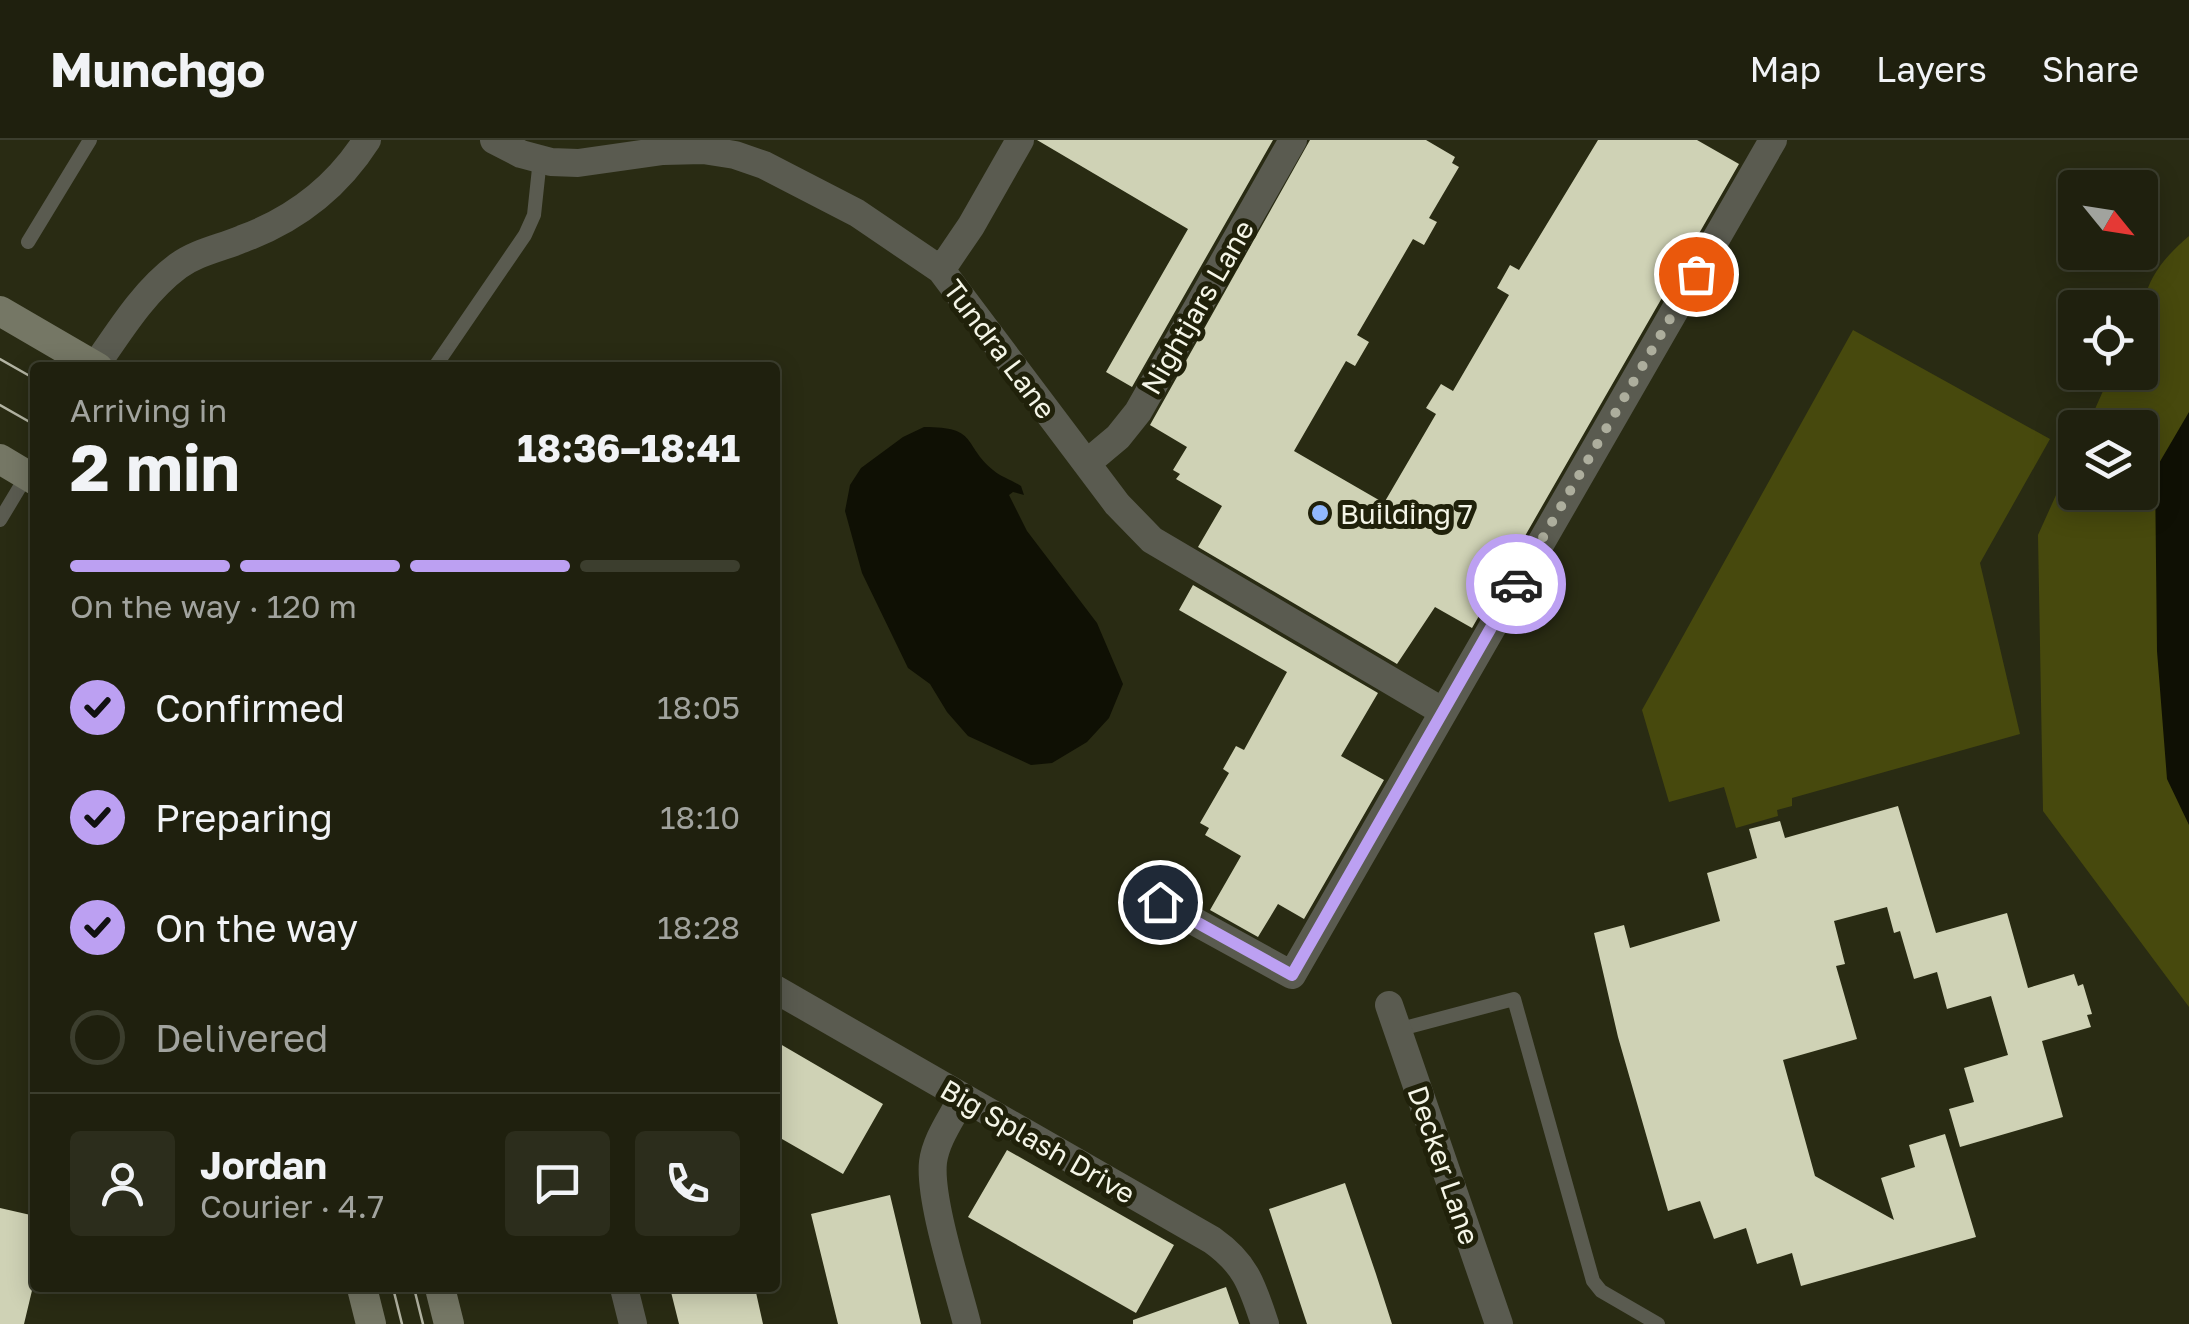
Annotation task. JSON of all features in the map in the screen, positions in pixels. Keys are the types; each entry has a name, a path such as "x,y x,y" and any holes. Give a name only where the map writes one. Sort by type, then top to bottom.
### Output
{"street":[{"path":"100,362 151,290 181,264 272,228 306,207 337,179 368,140"},
{"name":"Tundra Lane","path":"494,140 520,154 578,163 663,151 702,150 735,155 764,165 857,213 940,270 1117,504 1152,540 1442,711"},
{"path":"940,270 972,226 1020,140"},
{"name":"Nightjars Lane","path":"1087,463 1118,437 1138,412 1293,140"},
{"path":"1160,902 1292,975 1773,140"},
{"path":"0,310 88,362"},
{"path":"0,459 30,471"},
{"name":"Big Splash Drive","path":"780,993 1236,1256 1251,1282 1265,1324"},
{"name":"Decker Lane","path":"1394,1018 1499,1324"},
{"path":"962,1098 934,1160 933,1186 967,1324"},
{"path":"363,1292 371,1324"},
{"path":"441,1292 448,1324"},
{"path":"625,1292 633,1324"}],"lane":[{"path":"28,242 90,140"},
{"path":"438,362 525,235 534,215 540,159"},
{"path":"0,520 30,475"},
{"path":"1394,1018 1514,998 1593,1280 1601,1292 1658,1324"}],"shaded area":[{"path":"2189,236 2189,1007 2043,811 2038,535 2058,491 2058,510 2158,510 2158,410 2095,410 2103,390 2158,390 2158,290 2148,290 2172,252"},
{"path":"1853,330 2050,439 1980,563 2020,734 1792,798 1792,806 1777,810 1778,816 1736,828 1724,787 1669,802 1642,710"},
{"path":"2189,412 2189,825 2167,779 2157,651 2158,465"},
{"path":"924,427 962,434 993,470 1021,486 1024,495 1009,495 1027,531 1097,623 1123,684 1109,718 1087,742 1052,763 1031,765 968,736 930,684 908,668 862,573 845,511 850,485 861,468 903,437"}],"building":[{"path":"1037,140 1273,140 1132,387 1106,372 1188,229"},
{"path":"1310,140 1426,140 1455,157 1452,163 1459,167 1429,218 1437,222 1424,245 1413,239 1357,335 1369,342 1355,366 1346,361 1294,451 1384,503 1436,414 1426,408 1441,384 1453,391 1509,295 1497,288 1510,265 1519,270 1598,140 1697,140 1739,164 1472,628 1435,607 1397,664 1198,547 1222,506 1176,479 1180,474 1173,470 1187,447 1150,425"},
{"path":"1193,585 1378,693 1341,756 1384,780 1304,919 1278,904 1258,937 1210,910 1241,856 1205,835 1209,828 1200,823 1229,773 1223,769 1236,746 1244,750 1287,672 1179,610"},
{"path":"1898,806 1936,933 2007,913 2028,988 2074,974 2078,986 2083,984 2092,1014 2087,1015 2091,1027 2042,1041 2063,1117 1960,1147 1949,1109 1974,1102 1964,1068 2008,1055 1991,996 1947,1009 1937,972 1914,979 1900,931 1894,933 1887,907 1834,921 1845,964 1836,966 1857,1039 1783,1060 1815,1176 1894,1220 1881,1178 1915,1167 1909,1145 1945,1134 1976,1237 1801,1286 1792,1253 1757,1264 1746,1228 1714,1239 1700,1201 1668,1211 1618,1037 1594,933 1624,925 1630,948 1720,921 1707,873 1757,858 1749,829 1780,821 1785,838"},
{"path":"780,1044 883,1104 843,1174 780,1138"},
{"path":"1007,1150 1174,1245 1136,1313 968,1217"},
{"path":"1345,1183 1392,1324 1307,1324 1269,1209"},
{"path":"890,1195 921,1324 838,1324 811,1214"},
{"path":"0,1208 30,1215 32,1292 24,1324 0,1324"},
{"path":"1226,1287 1239,1324 1133,1324 1133,1320"},
{"path":"671,1292 756,1292 763,1324 679,1324"}],"tram line":[{"path":"0,359 30,376"},
{"path":"0,405 30,422"},
{"path":"394,1292 402,1324"},
{"path":"415,1292 423,1324"}],"way so far":[{"path":"1516,584 1696,274"}],"place":[{"name":"Building 7","path":"1320,513"}],"route":[{"path":"1160,902 1292,975 1516,584"}]}
